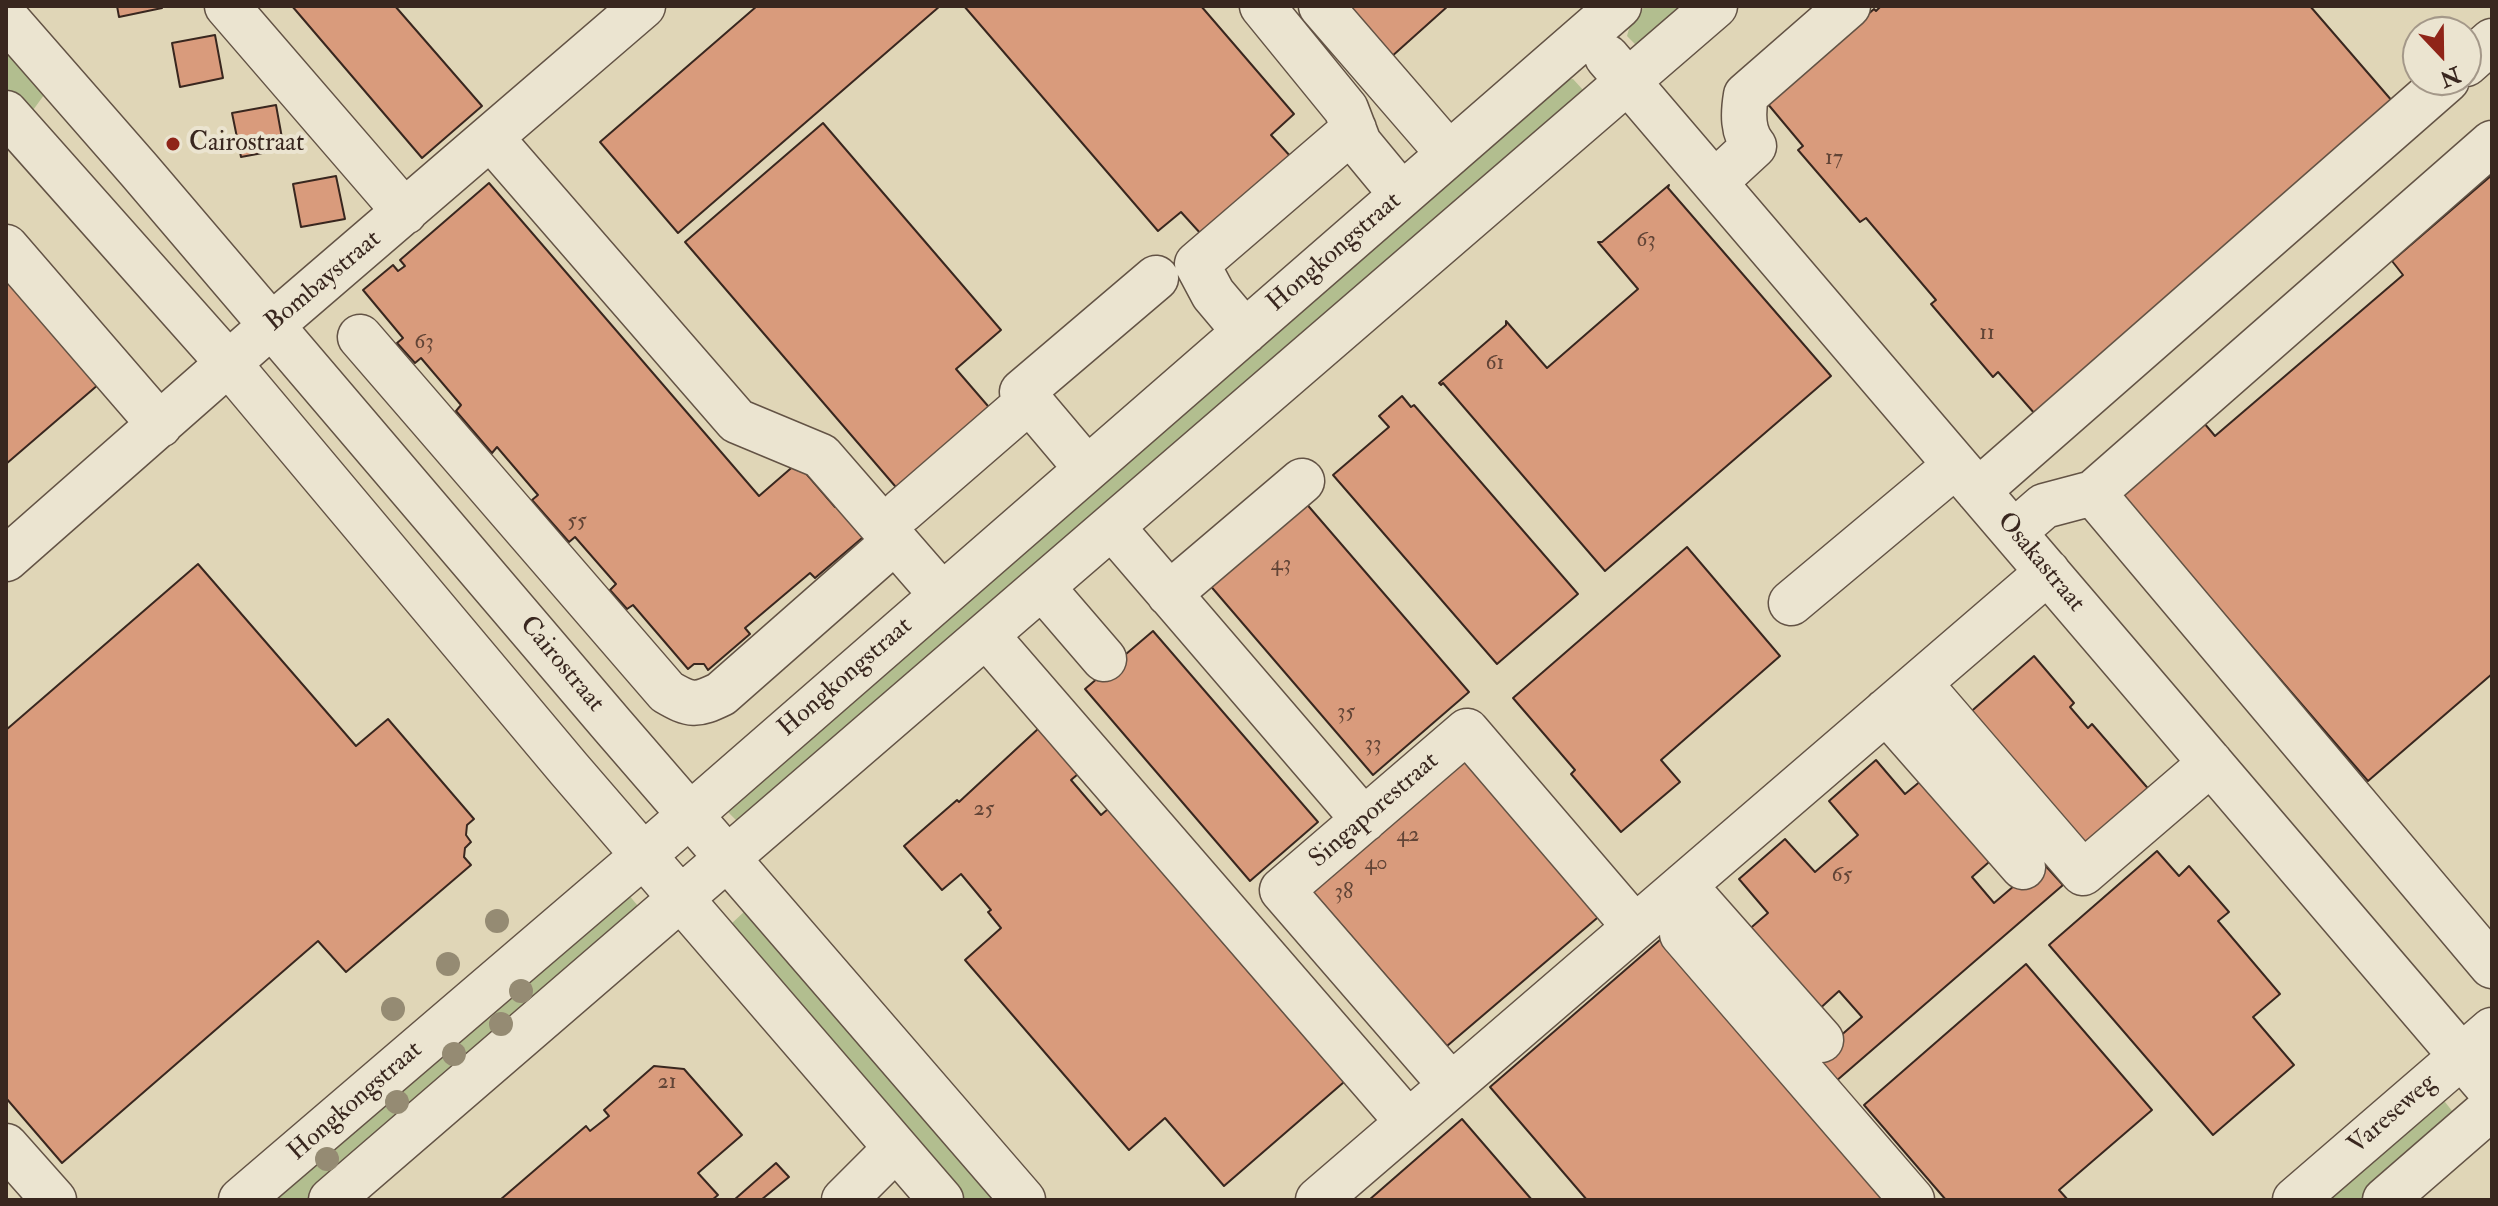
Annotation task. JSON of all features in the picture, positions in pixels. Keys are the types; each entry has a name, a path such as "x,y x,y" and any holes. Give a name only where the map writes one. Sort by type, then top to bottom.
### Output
{"street":[{"path":"227,6 405,212"},
{"name":"Bombaystraat","path":"6,559 643,6"},
{"path":"1262,6 1346,109 1359,143 1402,195"},
{"path":"1321,6 1449,154"},
{"name":"Hongkongstraat","path":"241,1200 644,855 1619,6"},
{"path":"331,1200 1715,6"},
{"path":"1715,182 1754,146 1747,137 1743,110 1746,95 1819,15"},
{"name":"Cairostraat","path":"6,18 1023,1200"},
{"name":"Osakastraat","path":"1587,34 2211,763 2477,1043 2490,1109"},
{"path":"69,90 52,110 20,129 229,364 569,769 941,1200"},
{"path":"1791,603 1967,478 2428,96"},
{"path":"1245,332 1213,294 1197,264 1354,129"},
{"path":"491,138 737,421 821,456 899,526 942,595"},
{"path":"2014,532 2044,506 2093,493 2492,143"},
{"path":"6,247 160,425"},
{"path":"1087,469 1022,392 1156,278"},
{"path":"360,337 667,692 687,704 703,703 727,689 1029,401"},
{"path":"373,444 418,404"},
{"path":"1169,594 1302,481"},
{"path":"2093,493 2492,966"},
{"path":"1112,527 1364,820"},
{"path":"1318,1200 2048,572"},
{"path":"1042,587 1104,659"},
{"path":"986,635 1408,1122"},
{"path":"1919,683 2083,873 2211,763"},
{"path":"727,689 771,743"},
{"path":"1886,711 2023,867"},
{"name":"Singaporestraat","path":"1451,1085 1282,890 1467,731 1635,927"},
{"path":"1684,885 1821,1040"},
{"path":"1682,934 1912,1200"},
{"name":"Vareseweg","path":"2295,1200 2477,1043"},
{"path":"2385,1200 2490,1109"},
{"path":"6,1146 54,1200"},
{"path":"844,1200 896,1148"}],"green space":[{"path":"1646,6 1696,6 1655,42 1636,45 1627,36 1632,18"},
{"path":"6,44 44,88 44,95 28,117 6,99"},
{"path":"1573,79 1584,91 738,822 727,811 1560,80"},
{"path":"628,894 638,906 633,922 312,1200 263,1200"},
{"path":"745,911 1005,1200 958,1200 731,924"},
{"path":"2438,1102 2445,1102 2453,1112 2370,1200 2317,1200"}],"building":[{"path":"117,6 162,6 162,8 119,17"},
{"path":"292,6 395,6 482,106 422,158"},
{"path":"757,6 940,6 678,233 600,142"},
{"path":"964,6 1201,6 1294,114 1271,135 1291,157 1201,234 1181,212 1158,231"},
{"path":"1346,6 1448,6 1390,58"},
{"path":"1881,6 2310,6 2393,102 2035,414 1998,372 1993,377 1931,304 1936,300 1866,218 1860,222 1798,150 1803,146 1767,103"},
{"path":"215,35 223,78 180,87 172,43"},
{"path":"276,105 284,149 241,157 232,113"},
{"path":"823,123 1001,330 956,369 994,413 901,493 685,242"},
{"path":"2492,175 2492,674 2368,781 2121,495 2204,423 2215,436 2403,275 2392,261"},
{"path":"336,176 345,219 301,227 293,184"},
{"path":"489,183 759,496 797,463 835,507 841,502 868,533 815,578 810,573 745,628 750,634 708,670 704,664 694,664 688,669 633,605 627,609 610,590 616,584 575,537 569,542 532,500 538,495 497,447 492,453 456,411 461,405 421,358 415,363 397,343 403,338 363,290 393,265 398,271 405,266 400,260"},
{"path":"1669,185 1668,188 1831,376 1605,571 1443,383 1439,383 1506,325 1506,321 1547,368 1638,289 1598,242 1602,242"},
{"path":"6,276 99,384 6,464"},
{"path":"1402,396 1411,407 1414,405 1578,594 1497,664 1333,475 1389,427 1379,416"},
{"path":"1304,501 1469,692 1373,775 1208,583"},
{"path":"1687,547 1780,656 1661,760 1680,782 1621,832 1571,774 1575,770 1513,698"},
{"path":"198,564 356,746 388,719 474,819 467,825 466,835 471,842 465,848 464,857 471,865 346,972 318,941 62,1163 6,1098 6,730"},
{"path":"1153,631 1318,822 1250,881 1085,689"},
{"path":"2034,656 2074,703 2070,707 2088,728 2092,724 2152,793 2084,853 1966,716"},
{"path":"1039,728 1078,774 1071,780 1101,815 1108,809 1344,1082 1224,1186 1165,1118 1129,1150 965,960 1001,928 988,912 991,910 961,874 942,890 904,846 957,800 959,802"},
{"path":"1469,757 1603,913 1447,1046 1312,891"},
{"path":"1876,760 1905,794 1928,775 1997,855 1972,877 1994,903 2042,862 2063,885 1835,1082 1815,1058 1862,1017 1839,991 1815,1013 1746,932 1768,913 1739,879 1785,839 1815,872 1858,835 1829,801"},
{"path":"2157,851 2179,876 2189,866 2229,912 2218,921 2280,994 2253,1017 2294,1065 2213,1135 2049,945"},
{"path":"1668,933 1899,1200 1587,1200 1490,1087"},
{"path":"2026,964 2152,1110 2059,1190 2068,1200 1946,1200 1864,1105"},
{"path":"654,1066 684,1069 742,1135 698,1173 718,1195 712,1200 500,1200 586,1126 590,1131 609,1116 604,1110"},
{"path":"1462,1119 1532,1200 1369,1200"},
{"path":"776,1163 789,1177 761,1200 734,1200"}],"place":[{"name":"Cairostraat","path":"173,144"}]}
